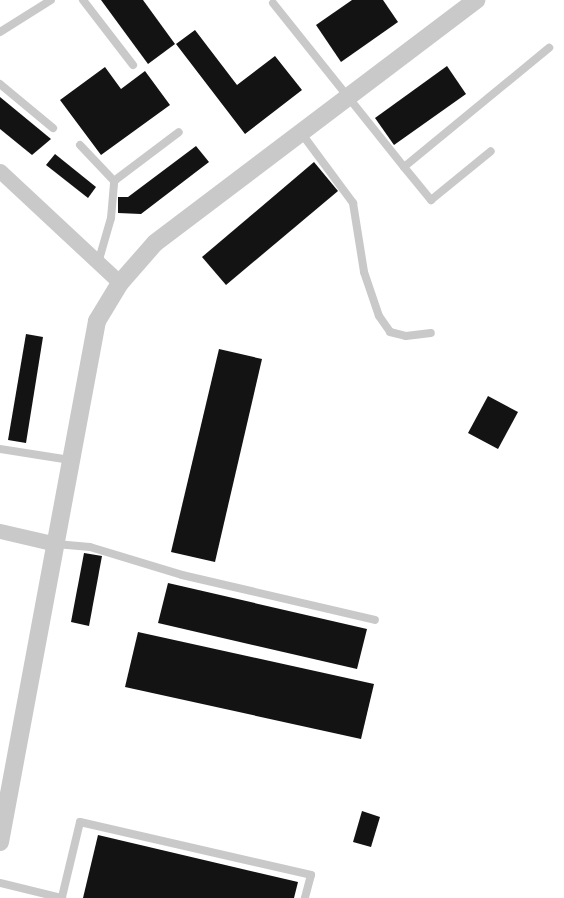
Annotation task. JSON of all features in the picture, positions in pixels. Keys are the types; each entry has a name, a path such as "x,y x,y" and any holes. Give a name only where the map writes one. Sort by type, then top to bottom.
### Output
{"street":[{"path":"0,842 97,321 120,283 155,243 302,134 476,0"},
{"path":"0,171 120,283"},
{"path":"0,531 56,544"}],"lane":[{"path":"0,32 51,0"},
{"path":"83,0 133,65"},
{"path":"273,3 332,72 348,99 431,200 491,150"},
{"path":"404,167 549,48"},
{"path":"0,84 54,128"},
{"path":"114,181 179,132"},
{"path":"302,134 353,203 364,272 378,316 390,332 406,336 431,333"},
{"path":"80,145 114,181 111,218 98,262"},
{"path":"0,449 71,460"},
{"path":"56,544 90,547 182,575 375,620"},
{"path":"0,883 62,898 80,822 311,875 305,898"}],"building":[{"path":"101,0 143,0 175,44 148,64"},
{"path":"352,0 383,0 398,22 341,62 316,25"},
{"path":"195,30 237,85 275,56 302,90 245,134 176,44"},
{"path":"447,66 466,94 394,145 375,118"},
{"path":"105,67 121,89 145,71 170,105 101,155 60,100"},
{"path":"0,97 51,139 32,155 0,129"},
{"path":"196,146 209,162 141,214 118,213 118,197 128,197"},
{"path":"55,154 96,187 88,198 46,165"},
{"path":"314,162 338,191 226,285 202,257"},
{"path":"26,334 43,337 26,443 8,440"},
{"path":"219,349 262,359 215,562 171,552"},
{"path":"488,396 518,412 498,449 468,433"},
{"path":"84,553 102,556 89,626 71,622"},
{"path":"168,583 367,629 357,669 158,623"},
{"path":"138,632 374,684 361,739 125,687"},
{"path":"362,811 380,817 371,847 353,842"},
{"path":"98,835 298,882 294,898 83,898"}]}
